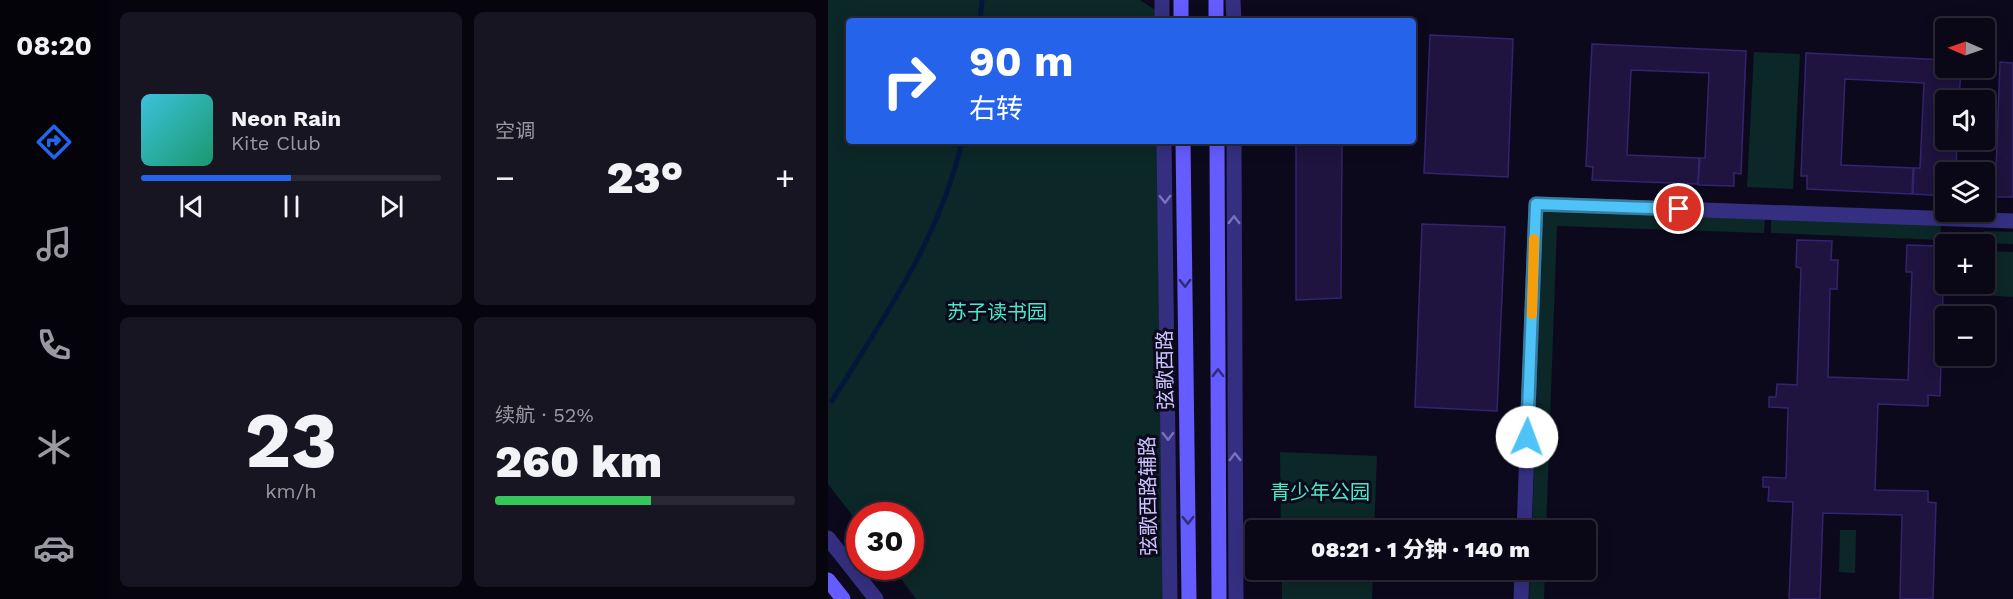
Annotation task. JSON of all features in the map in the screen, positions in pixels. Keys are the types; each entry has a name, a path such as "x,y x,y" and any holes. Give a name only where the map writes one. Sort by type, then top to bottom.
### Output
{"main road":[{"path":"1181,0 1181,18"},
{"path":"1216,0 1216,18"},
{"name":"弦歌西路","path":"1183,144 1189,599"},
{"path":"1217,144 1219,599"},
{"path":"828,580 843,599"}],"street":[{"path":"1162,0 1162,18"},
{"path":"1233,0 1234,18"},
{"name":"弦歌西路辅路","path":"1164,144 1170,599"},
{"path":"1234,144 1236,599"},
{"path":"1524,520 1536,204 2013,221"},
{"path":"828,538 876,599"},
{"path":"1521,599 1522,580"}],"green space":[{"name":"苏子读书园","path":"828,0 1140,0 1163,15 1163,18 846,18 846,144 1164,144 1168,599 916,599 902,580 924,580 924,502 846,502 846,507 828,484"},
{"path":"1754,52 1800,54 1793,189 1747,187"},
{"path":"1543,210 1765,218 1764,233 1557,226 1546,520 1532,520"},
{"path":"1771,218 1941,225 1940,234 1935,234 1935,240 1771,233"},
{"path":"1984,231 2013,232 2013,244 1995,243 1995,234 1984,234"},
{"path":"1995,251 2013,252 2013,297 1981,295 1995,294"},
{"name":"青少年公园","path":"1280,452 1377,456 1374,520 1281,520"},
{"path":"1840,530 1856,530 1855,573 1839,572"},
{"path":"1282,580 1373,580 1372,599 1282,599"},
{"path":"1530,580 1545,580 1544,599 1529,599"}],"building":[{"path":"1430,35 1513,39 1508,177 1424,173"},
{"path":"1592,44 1746,51 1741,174 1734,173 1734,186 1698,185 1700,158 1705,158 1709,73 1631,70 1627,155 1699,158 1698,184 1592,180 1593,167 1586,166"},
{"path":"1806,53 1935,59 1935,78 1960,78 1960,90 1935,90 1935,150 1957,150 1956,162 1935,162 1935,195 1913,194 1914,168 1920,168 1924,83 1845,79 1841,165 1913,168 1912,194 1807,189 1807,176 1801,176"},
{"path":"2000,62 2013,63 2013,197 1995,197"},
{"path":"1296,144 1342,144 1341,298 1296,300"},
{"path":"1422,224 1505,227 1497,411 1415,407"},
{"path":"1797,240 1832,241 1831,260 1838,260 1837,289 1830,289 1828,377 1908,380 1912,272 1906,272 1907,245 1935,246 1935,294 1943,294 1943,306 1935,306 1935,366 1941,366 1940,396 1928,395 1928,406 1878,404 1875,490 1928,491 1928,502 1936,503 1933,599 1900,599 1902,515 1823,513 1820,599 1789,599 1793,502 1768,501 1769,487 1763,487 1763,477 1786,478 1788,408 1769,407 1769,397 1776,397 1777,384 1797,385 1801,268 1796,267"}],"waterway":[{"path":"980,18 982,0"},
{"path":"832,401 890,308 925,243 940,210 961,144"}],"slow traffic":[{"path":"1532,314 1534,239"}],"route":[{"path":"1527,437 1536,204 1679,209"}]}
